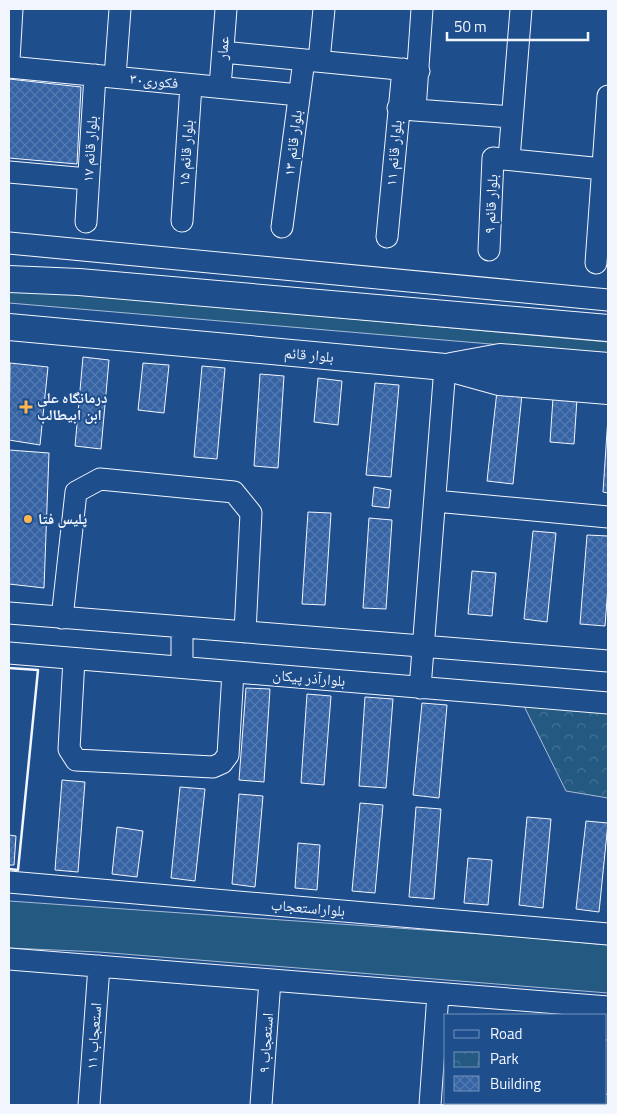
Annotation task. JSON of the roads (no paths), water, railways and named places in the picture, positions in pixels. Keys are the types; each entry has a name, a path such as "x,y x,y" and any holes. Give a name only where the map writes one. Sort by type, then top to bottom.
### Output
{"main road":[{"path":"9,279 61,280 608,328"},
{"name":"بلوار قائم","path":"9,327 445,367 499,382 608,391"},
{"path":"445,367 500,357 608,366"}],"street":[{"path":"9,60 12,9"},
{"name":"بلوار قائم ۱۷","path":"86,222 88,179 105,76 120,9"},
{"name":"عمار","path":"220,87 226,9"},
{"name":"بلوار قائم ۱۳","path":"282,227 299,95 311,61 324,9"},
{"name":"بلوار قائم ۱۱","path":"387,237 407,109 411,70 422,9"},
{"name":"بلوار قائم ۹","path":"489,250 501,159 512,117 521,9"},
{"path":"223,52 411,70"},
{"name":"فکوری۳۰","path":"9,67 299,95"},
{"name":"بلوار قائم ۱۵","path":"182,220 191,85"},
{"path":"596,263 608,96"},
{"path":"407,109 512,117"},
{"path":"501,159 603,169"},
{"path":"9,172 88,179"},
{"path":"9,243 608,300"},
{"path":"444,313 489,288"},
{"path":"420,688 445,367"},
{"path":"62,618 76,492 100,479 234,492 251,513 245,632"},
{"path":"435,500 608,517"},
{"path":"9,613 608,661"},
{"path":"182,627 182,667"},
{"name":"بلوارآذر پیکان","path":"9,653 608,704"},
{"path":"74,659 69,749 76,760 213,767 222,763 228,755 233,672"},
{"name":"بلواراستعجاب","path":"9,882 608,934"},
{"path":"9,959 608,1007"},
{"name":"استعجاب ۱۱","path":"89,1105 98,966"},
{"name":"استعجاب ۹","path":"261,1105 270,980"},
{"path":"430,1105 438,994"}],"place":[{"name":"درمانگاه علی ابن ابیطالب","path":"26,407"},
{"name":"پلیس فتا","path":"28,519"}]}
